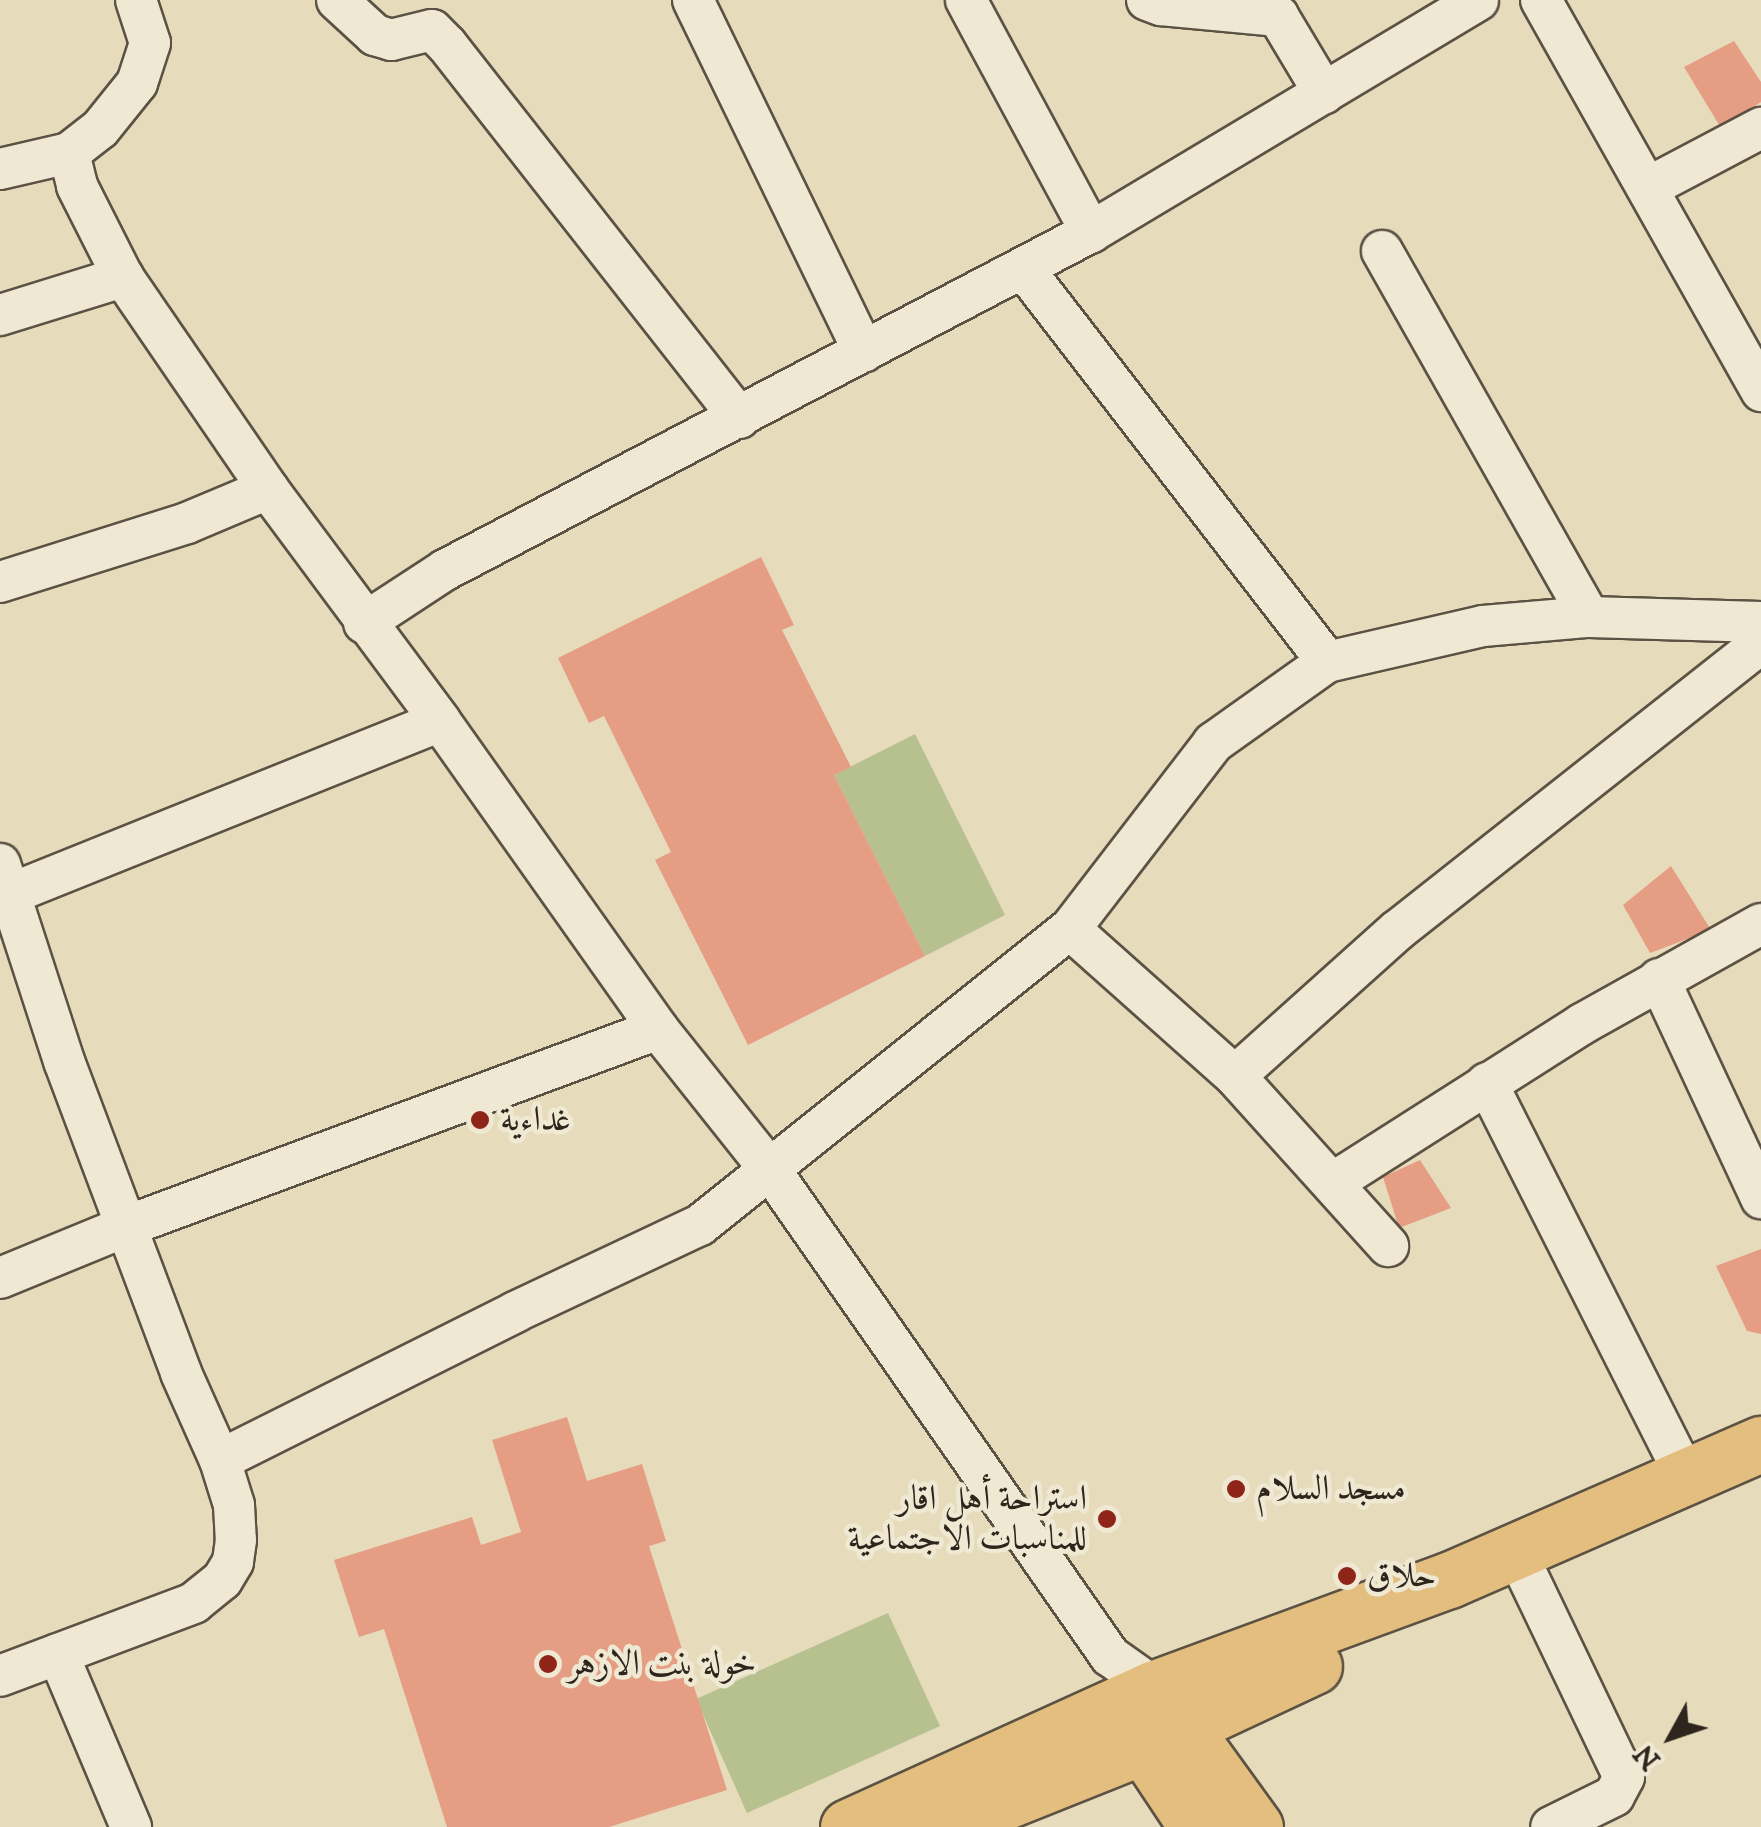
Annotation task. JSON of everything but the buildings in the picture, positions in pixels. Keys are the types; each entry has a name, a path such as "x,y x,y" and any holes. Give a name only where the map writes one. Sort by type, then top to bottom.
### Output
{"main road":[{"path":"848,1827 1450,1580 1761,1444"},
{"path":"941,1827 1141,1705 1296,1673 1761,1476"},
{"path":"1141,1705 1197,1827"},
{"path":"1141,1705 1255,1827"}],"street":[{"path":"0,169 69,153 100,129 137,83 150,43 136,0"},
{"path":"338,0 375,35 391,40 432,30 447,45 739,418"},
{"path":"693,0 864,352"},
{"path":"966,0 1091,232"},
{"path":"1147,0 1161,5 1278,16 1324,93"},
{"path":"364,623 463,560 1091,232 1478,0"},
{"path":"1541,0 1761,391"},
{"path":"1649,187 1761,128"},
{"path":"69,153 77,186 123,278 268,489 440,721 658,1029 772,1171 1141,1705"},
{"path":"1382,251 1589,616"},
{"path":"1024,268 1327,662"},
{"path":"0,315 123,278"},
{"path":"0,582 187,523 268,489"},
{"path":"220,1460 515,1312 700,1225 1070,929 1214,742 1327,662 1482,626 1589,616 1761,622"},
{"path":"1235,1076 1398,930 1761,643"},
{"path":"0,1676 180,1610 222,1580 233,1562 236,1540 234,1504 220,1460 181,1374 64,1061 5,879 440,721"},
{"path":"1334,1182 1659,978 1761,924"},
{"path":"1070,929 1235,1076 1388,1246"},
{"path":"1659,978 1761,1198"},
{"path":"0,1278 128,1226 658,1029"},
{"path":"1488,1083 1686,1477"},
{"path":"1528,1577 1604,1729 1624,1782 1614,1796 1552,1827"},
{"path":"58,1654 131,1827"}],"green space":[{"path":"915,734 1005,915 925,956 834,775"},
{"path":"888,1613 940,1726 747,1813 696,1699"}],"place":[{"name":"غداءية","path":"480,1120"},
{"name":"مسجد السلام","path":"1236,1489"},
{"name":"استراحة أهل اقار للمناسبات الاجتماعية","path":"1107,1519"},
{"name":"حلاق","path":"1347,1576"},
{"name":"خولة بنت الازهر","path":"548,1664"}]}
